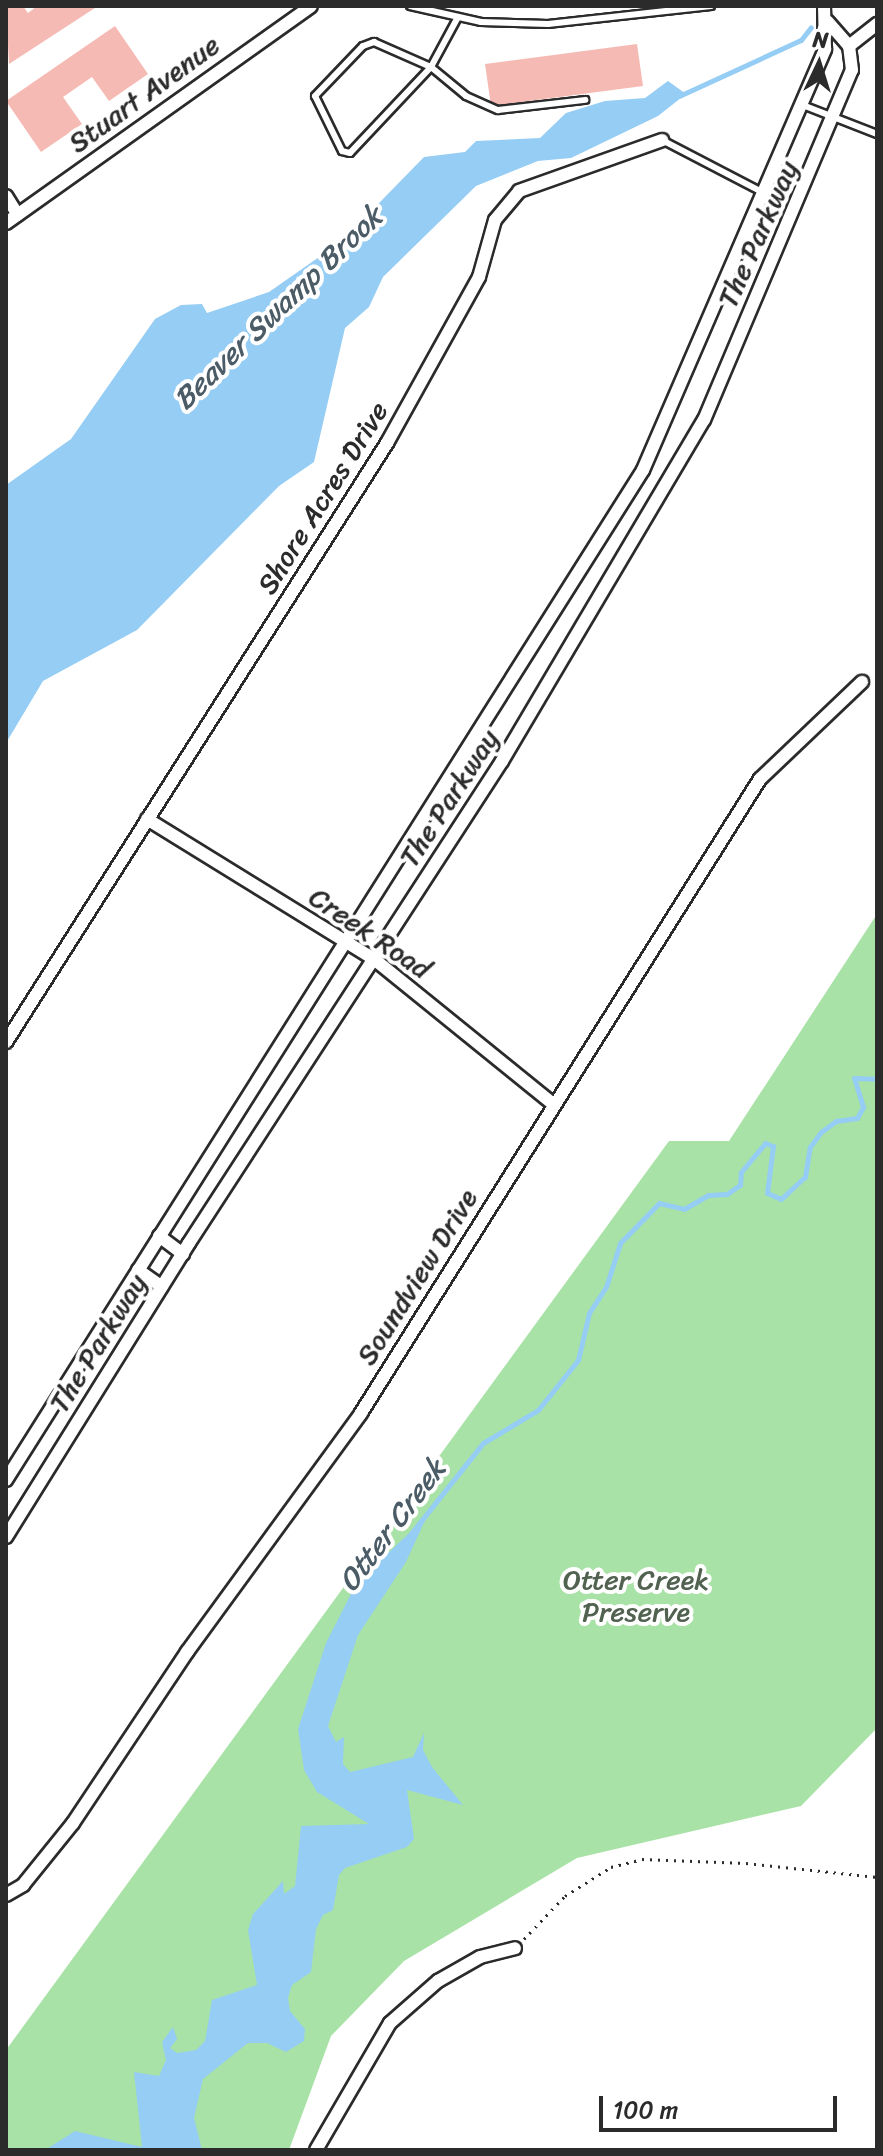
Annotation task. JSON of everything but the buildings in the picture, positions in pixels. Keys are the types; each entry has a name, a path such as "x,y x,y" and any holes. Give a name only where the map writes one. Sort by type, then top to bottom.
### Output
{"street":[{"name":"Stuart Avenue","path":"6,223 311,6"},
{"name":"The Parkway","path":"6,1480 643,470 760,191 825,49 828,22 824,6"},
{"name":"The Parkway","path":"6,1537 183,1254 502,761 704,420 835,118 852,70 849,46 828,22"},
{"path":"849,46 877,24"},
{"name":"Shore Acres Drive","path":"6,1042 395,430 479,277 495,220 519,191 662,140"},
{"path":"6,196 18,215"},
{"name":"Soundview Drive","path":"6,1895 23,1885 73,1823 187,1652 361,1413 760,779 862,682"},
{"name":"Creek Road","path":"147,819 374,959 553,1104"},
{"path":"159,1236 183,1254"},
{"path":"138,1270 162,1287"},
{"path":"316,2150 390,2023 438,1981 480,1957 515,1948"}],"lane":[{"path":"410,6 458,17 548,24 711,6"},
{"path":"458,17 431,67 357,151 342,151 317,105 318,88 363,46 374,42 431,67 466,96 498,110 585,100"},
{"path":"800,104 877,134"},
{"name":"Shore Acres Drive","path":"662,140 760,191"}],"path":[{"path":"515,1948 565,1896 611,1867 642,1859 746,1863 877,1877"}],"green space":[{"name":"Otter Creek Preserve","path":"877,914 877,1728 801,1806 577,1858 404,1961 331,2036 289,2150 6,2150 6,2050 669,1141 729,1141"}],"water":[{"path":"668,81 686,94 658,116 571,158 538,161 476,186 383,277 369,307 345,328 314,462 279,486 137,630 43,681 6,743 6,485 71,439 155,319 181,305 202,304 207,313 269,292 342,241 424,157 465,152 476,141 540,138 566,113 605,101 645,98"},
{"path":"427,1516 406,1562 358,1635 328,1726 336,1742 344,1737 343,1764 350,1772 413,1757 424,1733 423,1750 432,1767 463,1805 407,1790 414,1839 407,1847 345,1868 339,1875 333,1910 323,1915 316,1929 311,1972 292,1985 288,1998 290,2011 305,2029 304,2041 286,2052 267,2043 248,2043 203,2079 194,2118 202,2150 45,2150 75,2131 142,2147 134,2072 159,2076 166,2060 162,2042 173,2027 177,2039 170,2048 177,2053 196,2050 205,2041 212,2000 257,1985 248,1930 253,1914 283,1881 284,1894 295,1886 301,1826 369,1824 317,1792 304,1770 298,1729 326,1643 356,1584"}],"waterway":[{"name":"Beaver Swamp Brook","path":"679,96 801,40 811,27"},
{"name":"Otter Creek","path":"409,1536 483,1443 538,1410 578,1360 589,1313 606,1287 620,1243 659,1203 684,1209 708,1195 727,1194 740,1185 741,1172 765,1143 773,1146 767,1193 781,1199 805,1177 810,1147 821,1132 836,1121 857,1118 863,1107 854,1078 877,1079"}]}
